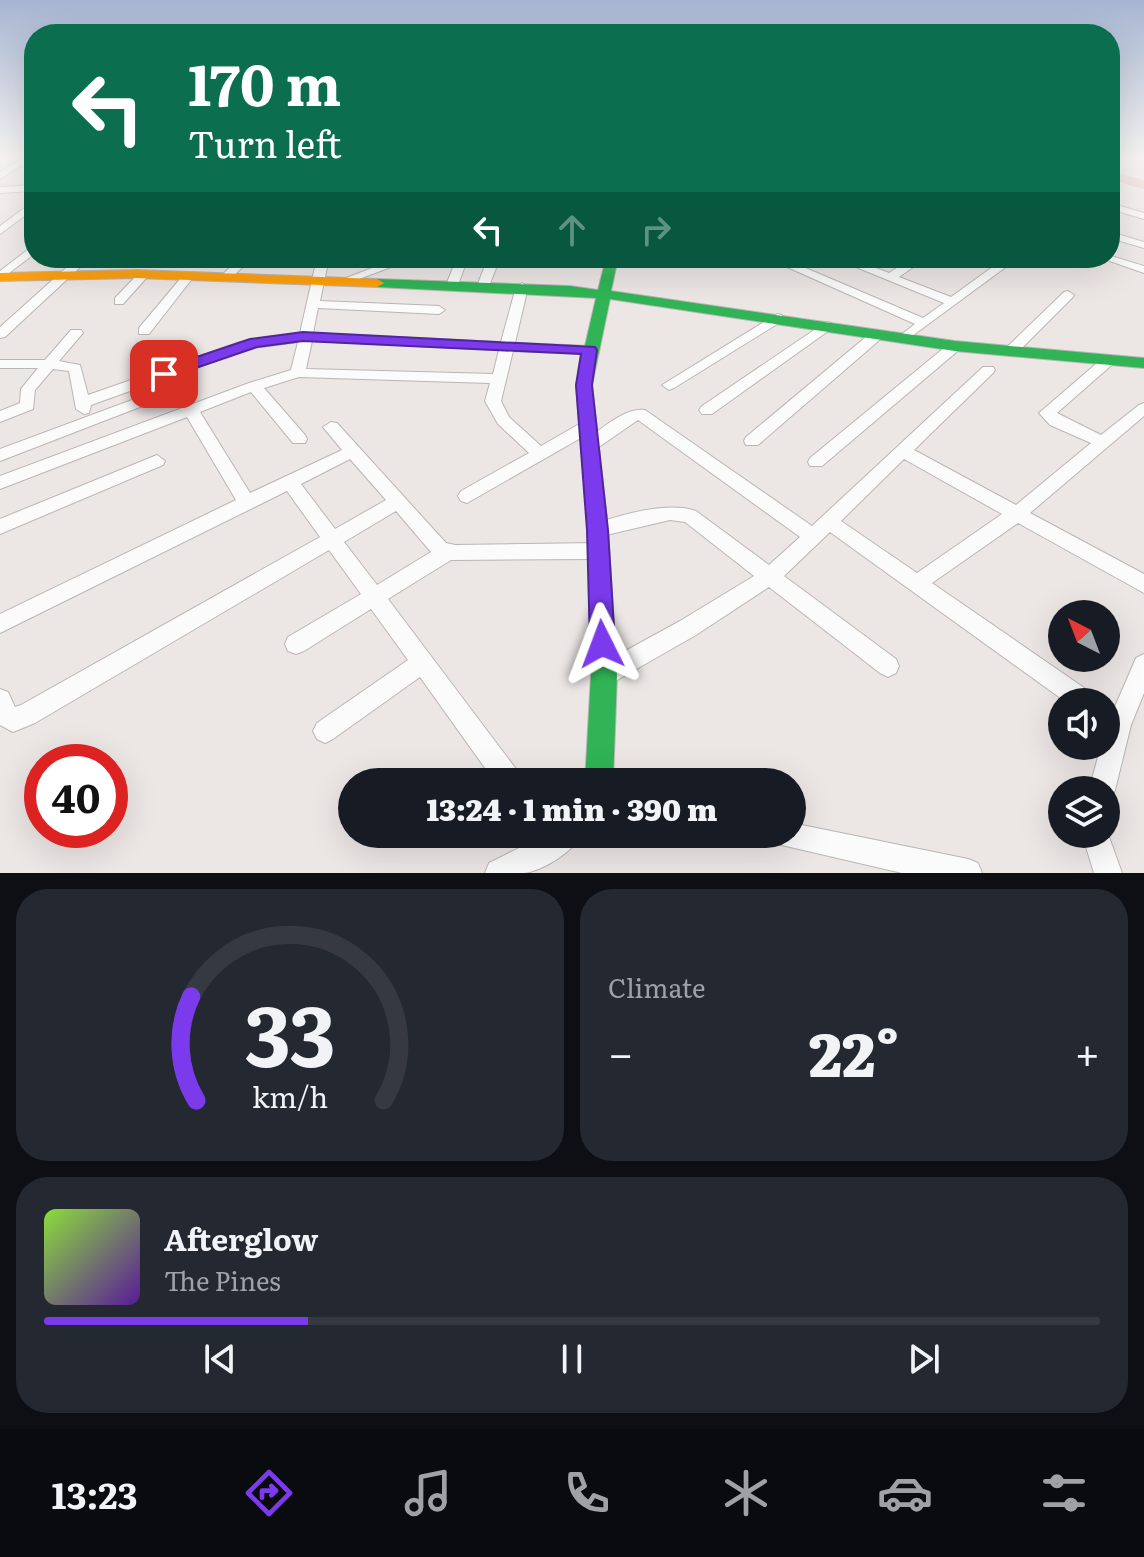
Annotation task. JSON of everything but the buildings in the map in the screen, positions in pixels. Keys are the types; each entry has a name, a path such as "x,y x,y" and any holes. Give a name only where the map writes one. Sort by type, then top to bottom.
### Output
{"street":[{"path":"1120,209 1144,216"},
{"path":"0,231 24,214"},
{"path":"1120,238 1144,245"},
{"path":"0,277 24,257"},
{"path":"1120,262 1144,270"},
{"path":"0,334 73,268"},
{"path":"226,277 235,268"},
{"path":"298,373 303,337 321,268"},
{"path":"347,280 383,268"},
{"path":"452,285 458,268"},
{"path":"483,286 490,268"},
{"path":"600,768 604,675 598,530 584,385 610,268"},
{"path":"796,268 924,323"},
{"path":"865,268 953,302"},
{"path":"890,278 905,268"},
{"path":"904,338 999,268"},
{"path":"0,277 144,274 522,287 603,294 955,346 1144,363"},
{"path":"119,301 144,274"},
{"path":"144,331 189,275"},
{"path":"522,287 510,344 497,379 493,401 498,414 539,453"},
{"path":"1011,351 1068,295"},
{"path":"313,304 439,310"},
{"path":"669,385 777,318"},
{"path":"707,410 826,326"},
{"path":"0,417 28,406 28,389 76,333"},
{"path":"752,441 878,334"},
{"path":"83,402 255,342 303,337 590,350"},
{"path":"816,462 955,346"},
{"path":"1103,442 1056,421 1047,413 1109,360"},
{"path":"0,364 49,364 75,368 85,423"},
{"path":"604,675 688,628 772,575 988,370"},
{"path":"0,483 254,386 298,373 497,379"},
{"path":"254,386 299,439"},
{"path":"0,455 140,402"},
{"path":"916,584 1018,513 1144,408"},
{"path":"191,410 247,503"},
{"path":"467,496 539,453 640,414 820,529 916,584 1065,688"},
{"path":"331,427 440,549 448,552 598,551"},
{"path":"0,624 353,451"},
{"path":"903,451 1144,584"},
{"path":"0,527 157,461"},
{"path":"290,482 500,768"},
{"path":"0,700 7,716 13,720 27,715 399,501"},
{"path":"598,530 670,513 690,516 772,575 888,666"},
{"path":"296,644 448,552"},
{"path":"325,731 422,663"},
{"path":"1120,707 1144,665"},
{"path":"806,842 870,863 968,873"},
{"path":"499,873 541,848"},
{"path":"1100,848 1108,873"}],"traffic: fast":[{"path":"600,768 604,675 598,530 584,385 610,268"},
{"path":"377,283 570,290 746,313 955,346 1144,363"}],"traffic: slow":[{"path":"0,277 137,274 377,283"}],"route":[{"path":"164,374 255,342 303,337 590,350 584,385 598,530 602,644"}]}
